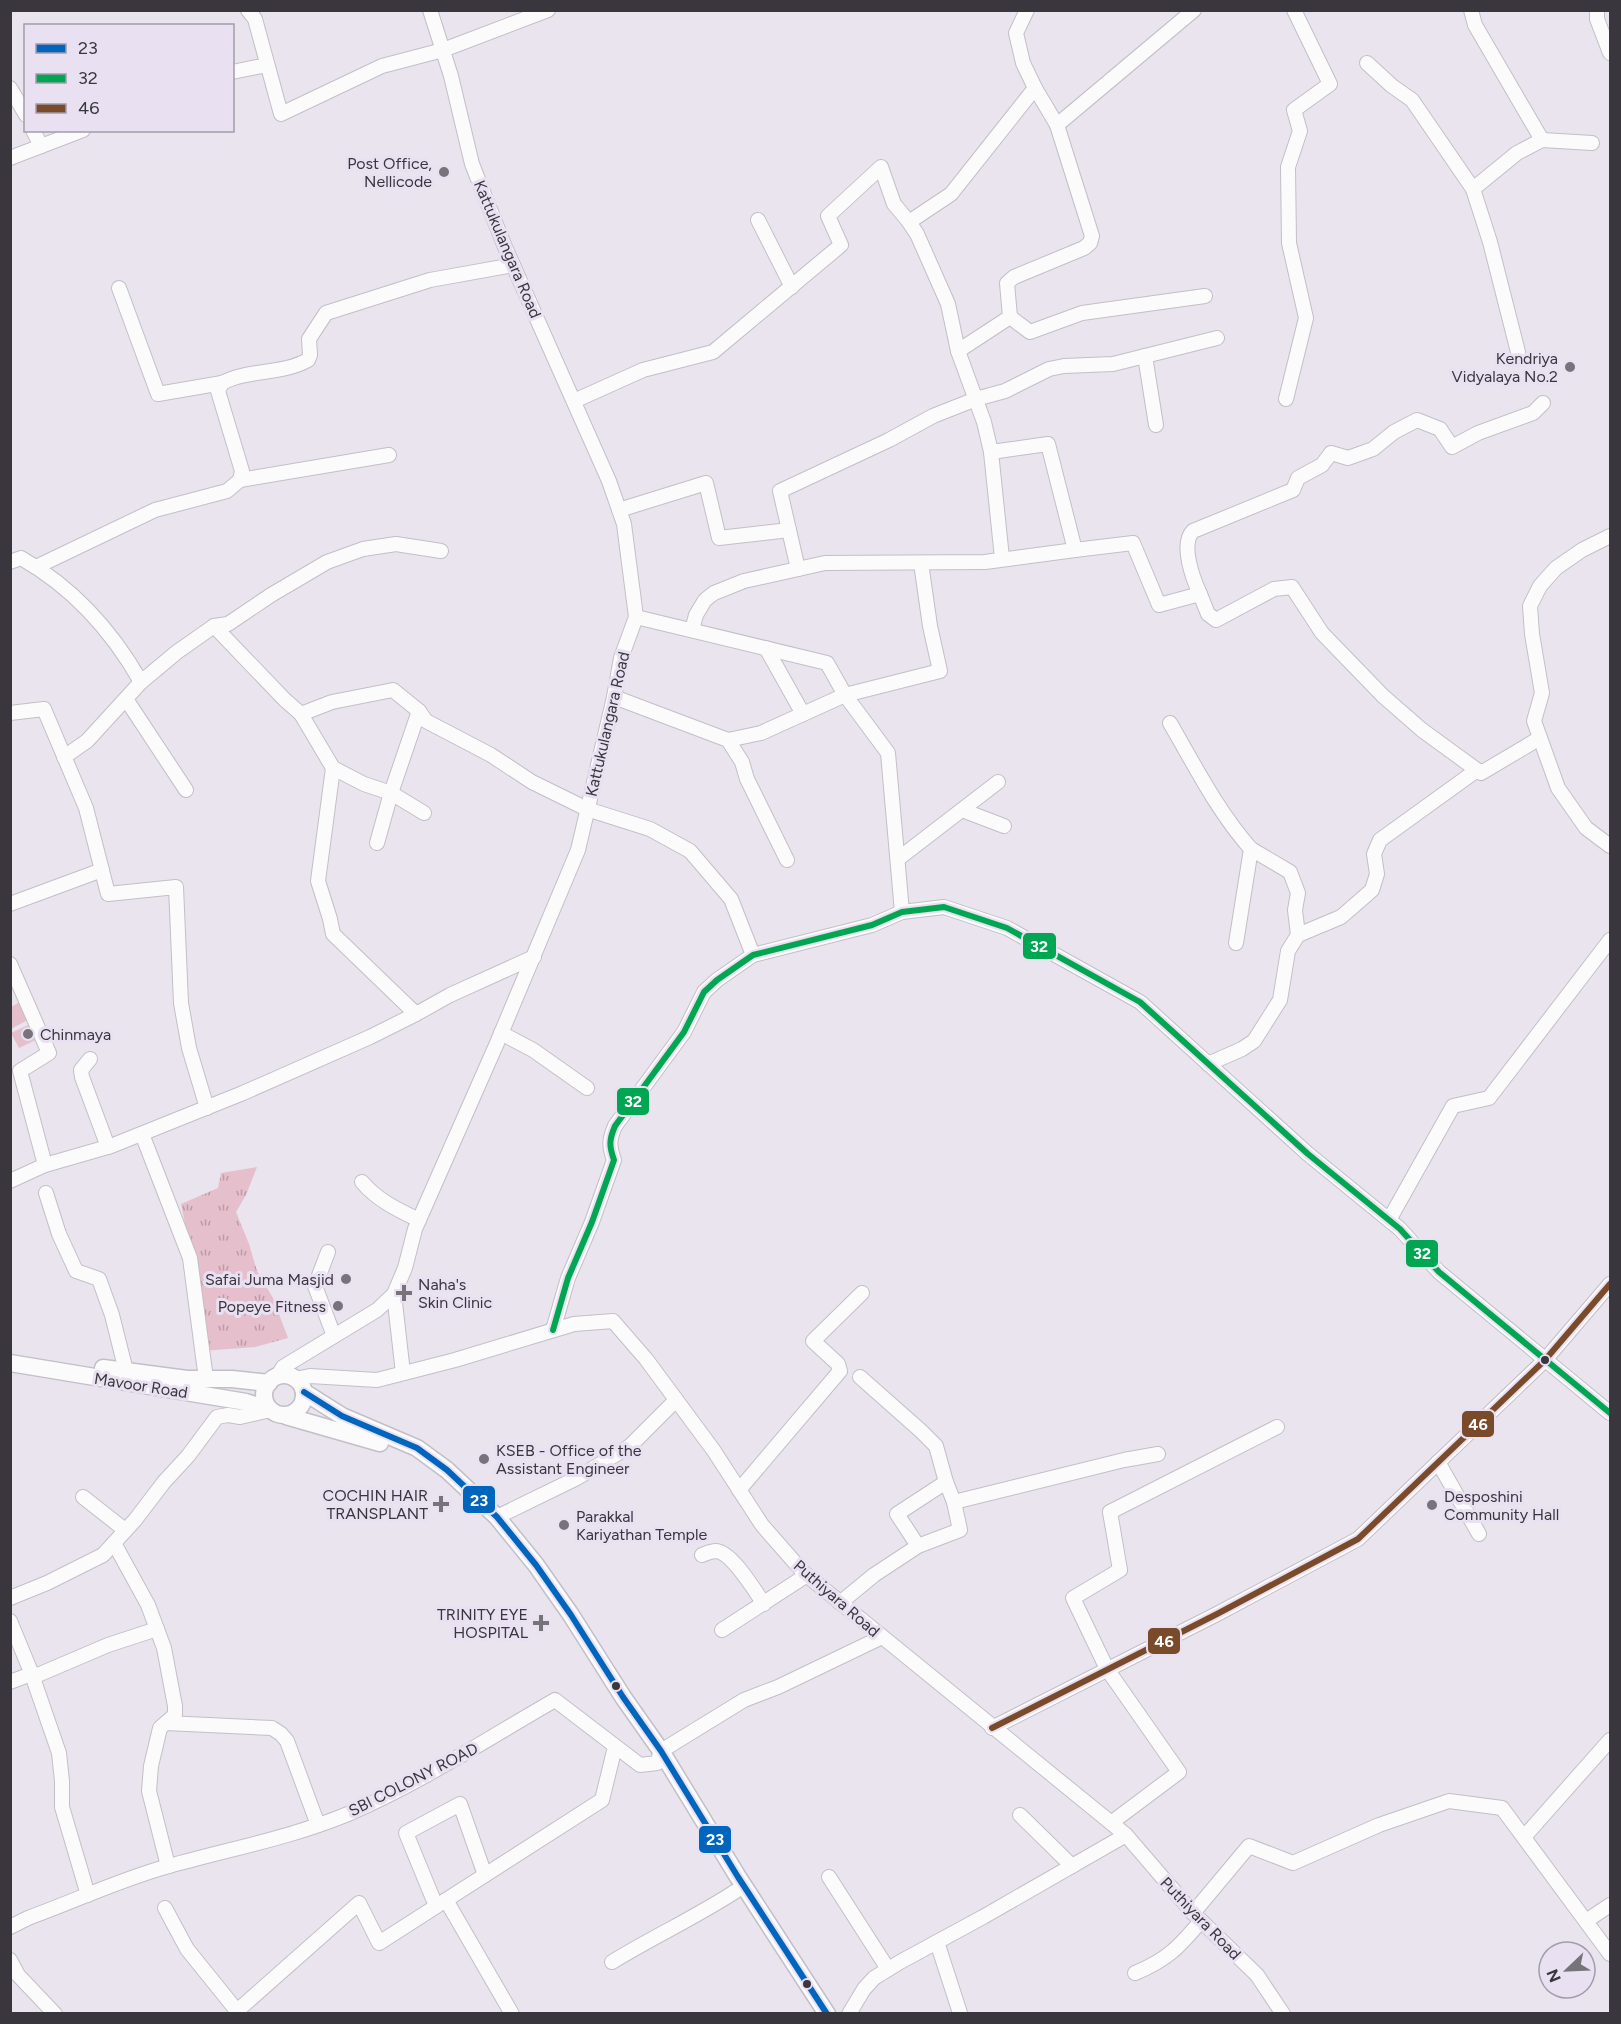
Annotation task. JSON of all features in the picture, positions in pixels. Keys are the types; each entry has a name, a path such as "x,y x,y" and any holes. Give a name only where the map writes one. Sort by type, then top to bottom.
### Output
{"main road":[{"name":"Mavoor Road","path":"10,1353 187,1379 273,1380 285,1375 350,1420 417,1448 447,1470 497,1516 552,1587 659,1757 827,2013"},
{"name":"Mavoor Road","path":"10,1363 246,1402 402,1450 441,1476 473,1505 528,1571 659,1757 736,1892 816,2013"},
{"path":"273,1380 265,1388 264,1397 278,1413 295,1413 301,1406 299,1385"}],"street":[{"path":"248,10 255,19 280,114 382,66 443,50 548,10"},
{"name":"Kattukulangara Road","path":"273,1380 283,1367 377,1310 394,1294 405,1268 419,1220 501,1034 578,850 621,658 636,617 624,524 472,164 451,76 430,10"},
{"path":"1027,10 1016,33 1023,63 1057,125 1092,236 1090,243 1084,248 1014,277 1007,283 1010,317 1030,332 1083,313 1205,296"},
{"path":"1057,125 1194,10"},
{"path":"1286,399 1306,318 1289,243 1288,167 1300,130 1294,110 1330,84 1294,10"},
{"path":"1471,10 1475,25 1542,140"},
{"path":"1597,10 1597,19 1611,53"},
{"path":"1367,63 1392,86 1413,100 1473,189 1490,242 1518,352"},
{"path":"234,72 267,65"},
{"path":"10,88 24,112"},
{"path":"909,222 951,194 1035,88"},
{"path":"34,132 41,146"},
{"path":"10,158 78,132"},
{"path":"1473,189 1517,153 1542,140 1592,143"},
{"path":"574,401 643,370 713,352 841,245 828,216 881,167 894,204 917,234 948,304 958,351 984,422 990,452 1002,558"},
{"path":"758,220 792,286"},
{"path":"119,288 158,394 222,382 233,376 293,367 308,360 309,339 326,313 430,280 513,265"},
{"path":"958,351 1010,317"},
{"path":"798,569 780,491 889,440 933,416 976,399 1005,391 1049,369 1113,364 1217,338"},
{"path":"1145,356 1156,425"},
{"path":"222,382 218,391 242,471 240,480"},
{"path":"1540,738 1481,773 1422,730 1383,696 1322,633 1292,587 1274,589 1216,620 1208,614 1195,584 1187,540 1193,531 1293,490 1298,478 1322,465 1331,453 1348,458 1373,449 1394,432 1417,420 1440,429 1452,447 1478,433 1533,413 1543,403"},
{"path":"990,452 1048,444 1075,550"},
{"path":"36,567 155,510 227,490 240,480 389,454"},
{"path":"619,510 706,483 719,538 789,530"},
{"path":"1611,536 1581,550 1556,568 1540,586 1530,606 1532,634 1542,693 1534,721 1558,788 1586,828 1611,846"},
{"path":"692,630 696,615 705,600 714,593 744,581 825,563 985,562 1002,558 1039,556 1133,543 1159,605 1200,594"},
{"path":"64,758 87,741 141,682 177,651 214,626 228,624 327,562 363,549 396,544 441,551"},
{"path":"10,562 21,558 36,567 92,613 114,640 141,682"},
{"path":"614,697 728,740 761,734 845,695 940,671 930,626 921,563"},
{"path":"636,617 827,663 845,695 888,753 902,912"},
{"path":"214,626 301,714 333,768 364,784 391,794 424,813"},
{"path":"766,648 803,714"},
{"path":"301,714 332,702 393,690 419,711 426,721 491,755 532,782 587,809 650,829 690,851 731,899 753,956"},
{"path":"126,699 186,790"},
{"path":"10,713 44,709 86,808 108,894 176,887 181,1003 189,1048 207,1108"},
{"path":"377,843 419,711"},
{"path":"1170,723 1231,825 1251,849 1290,872 1298,893 1295,910 1298,935"},
{"path":"728,740 741,762 787,861"},
{"path":"333,768 318,881 333,934 416,1014"},
{"path":"1209,1064 1254,1041 1280,1000 1288,951 1298,935 1341,916 1372,890 1377,874 1374,854 1380,840 1477,770"},
{"path":"898,859 998,782"},
{"path":"962,810 1004,826"},
{"path":"1236,943 1251,849"},
{"path":"10,904 102,870"},
{"path":"553,1330 568,1278 592,1222 614,1160 609,1148 609,1139 615,1126 684,1032 704,992 717,980 753,956 872,924 902,912 944,907 1007,928 1140,1002 1308,1154 1400,1229 1439,1272 1611,1413"},
{"path":"1389,1220 1452,1106 1489,1098 1606,954 1611,940"},
{"path":"10,1181 45,1165 108,1147 142,1134 313,1063 416,1014 450,995 534,957"},
{"path":"10,964 48,1053 20,1071 45,1165"},
{"path":"501,1034 533,1050 586,1088"},
{"path":"90,1059 81,1070 108,1147"},
{"path":"142,1134 190,1258 206,1379"},
{"path":"362,1182 370,1192 395,1209 419,1220"},
{"path":"46,1193 59,1234 76,1271 99,1279 112,1315 126,1371"},
{"path":"328,1252 315,1286 334,1336"},
{"path":"992,1728 1217,1614 1358,1539 1545,1360 1611,1284"},
{"path":"739,1490 840,1371 838,1364 813,1341 862,1293"},
{"path":"394,1294 403,1374"},
{"name":"Puthiyara Road","path":"299,1385 310,1376 377,1380 574,1324 613,1320 646,1359 714,1451 762,1525 807,1575 1126,1835 1197,1917 1257,1975 1283,2013"},
{"path":"840,1603 874,1575 918,1546 960,1530 954,1502 936,1446 860,1377"},
{"path":"497,1516 577,1478 630,1446 676,1400"},
{"path":"10,1598 47,1583 103,1555 188,1456 217,1417 278,1413"},
{"path":"1111,1823 1179,1772 1107,1669 1073,1598 1120,1570 1110,1512 1277,1427"},
{"path":"954,1502 1124,1460 1158,1454"},
{"path":"1438,1462 1479,1534"},
{"path":"918,1546 897,1514 946,1482"},
{"path":"83,1497 125,1530"},
{"path":"114,1543 148,1605 157,1629 164,1648 175,1706 175,1715 160,1728 151,1766 149,1791 168,1866"},
{"path":"702,1555 720,1551 740,1569 764,1604"},
{"path":"722,1630 807,1575"},
{"path":"10,1621 32,1674 59,1753 62,1807 88,1895"},
{"path":"10,1682 157,1629"},
{"path":"659,1757 692,1730 744,1700 778,1688 882,1637"},
{"name":"SBI COLONY ROAD","path":"10,1927 140,1874 270,1840 318,1825 382,1799 500,1734 555,1700 640,1765 659,1757"},
{"path":"166,1723 272,1728 281,1734 287,1741 318,1825"},
{"path":"1524,1837 1611,1740"},
{"path":"165,1908 187,1949 238,2012 359,1903 378,1943 602,1800 615,1747"},
{"path":"1135,1973 1168,1956 1181,1944 1197,1917 1249,1846 1293,1863 1379,1826 1449,1801 1502,1808 1611,1954"},
{"path":"485,1875 460,1804 406,1833 441,1903 512,2013"},
{"path":"1020,1815 1072,1866"},
{"path":"849,2013 864,1989 874,1978 888,1969 1126,1835"},
{"path":"829,1877 888,1969"},
{"path":"612,1962 736,1892"},
{"path":"1586,1921 1611,1905"},
{"path":"938,1941 960,2013"},
{"path":"10,1960 18,1975 55,2013"}],"green space":[{"path":"29,997 37,1015 11,1029 11,1007"},
{"name":"Chinmaya","path":"39,1020 46,1035 19,1048 11,1033"},
{"path":"257,1167 246,1195 236,1212 257,1271 273,1298 288,1338 255,1347 202,1351 191,1252 181,1204 218,1188 221,1173"}],"transit line":[{"name":"32","path":"553,1330 568,1278 592,1222 614,1160 610,1143 615,1126 684,1032 704,992 753,955 872,925 902,912 944,907 1007,928 1140,1002 1308,1154 1400,1229 1439,1272 1610,1413"},
{"name":"46","path":"992,1728 1217,1614 1358,1539 1545,1360 1610,1284"},
{"name":"23","path":"304,1392 342,1416 417,1448 447,1470 497,1517 536,1565 571,1615 623,1697 661,1751 738,1877 827,2014"}],"place":[{"name":"Post Office, Nellicode","path":"444,172"},
{"name":"Kendriya Vidyalaya No.2","path":"1570,367"},
{"name":"Chinmaya","path":"28,1034"},
{"name":"Safai Juma Masjid","path":"346,1279"},
{"name":"Naha's Skin Clinic","path":"404,1293"},
{"name":"Popeye Fitness","path":"338,1306"},
{"name":"KSEB - Office of the Assistant Engineer","path":"484,1459"},
{"name":"COCHIN HAIR TRANSPLANT","path":"441,1504"},
{"name":"Desposhini Community Hall","path":"1432,1505"},
{"name":"Parakkal Kariyathan Temple","path":"564,1525"},
{"name":"TRINITY EYE HOSPITAL","path":"541,1623"}]}
